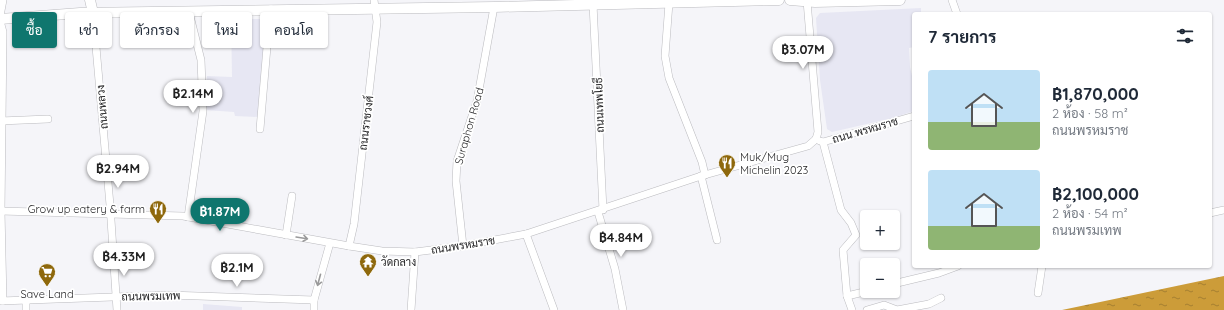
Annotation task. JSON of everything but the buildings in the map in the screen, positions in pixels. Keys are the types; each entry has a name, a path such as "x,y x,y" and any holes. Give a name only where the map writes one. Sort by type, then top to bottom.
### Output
{"street":[{"path":"1,301 0,211 3,32 0,19 3,0"},
{"name":"ถนนหลวง","path":"90,0 93,12"},
{"path":"189,12 375,4 494,7 592,2 669,3 779,0"},
{"path":"790,0 900,0"},
{"path":"952,0 956,12"},
{"path":"807,1 819,140 841,210 851,223 856,236 843,250 847,296 852,310"},
{"name":"ถนนเทพโยธี","path":"592,2 601,211 623,310"},
{"path":"669,3 665,56 669,78 702,162 703,175 717,240"},
{"name":"ถนนราชวงศ์","path":"349,246 354,224 377,22 375,4"},
{"name":"Suraphon Road","path":"463,246 456,181 457,161 478,101 494,7"},
{"path":"260,129 267,47 272,19 271,9"},
{"path":"0,19 65,15"},
{"path":"188,217 203,111 201,60 194,32"},
{"name":"ถนนหลวง","path":"96,48 111,215 117,310"},
{"name":"ถนน พรหมราช","path":"819,140 912,117"},
{"path":"1,121 48,119"},
{"name":"ถนนพรหมราช","path":"0,211 111,215 159,214 188,217 382,251 415,252 463,246 526,234 601,211 703,175 808,146 819,140"},
{"path":"286,235 292,196"},
{"path":"1212,213 1224,210"},
{"path":"526,234 554,310"},
{"path":"314,310 314,300 330,243"},
{"path":"411,310 415,252"},
{"path":"900,282 939,274 953,268"},
{"path":"1038,293 1042,268"},
{"path":"847,296 860,293"},
{"name":"ถนนพรมเทพ","path":"1,301 169,295 314,300"},
{"path":"867,310 884,305 897,310 929,304 941,298"},
{"path":"26,301 26,310"}],"shaded area":[{"path":"921,8 921,12 912,12 912,47 909,48 912,76 912,112 893,118 832,132 827,129 820,80 816,18 820,13"},
{"path":"252,19 260,19 260,48 265,48 259,117 235,116 234,112 205,110 207,76 232,77 232,48 252,48"},
{"path":"203,304 242,307 242,310 203,310"}],"water":[{"path":"1224,276 1224,310 1062,310"}],"place":[{"name":"Muk/Mug Michelin 2023","path":"727,178"},
{"name":"Grow up eatery & farm","path":"158,224"},
{"name":"วัดกลาง","path":"368,277"},
{"name":"Save Land","path":"47,287"}]}
